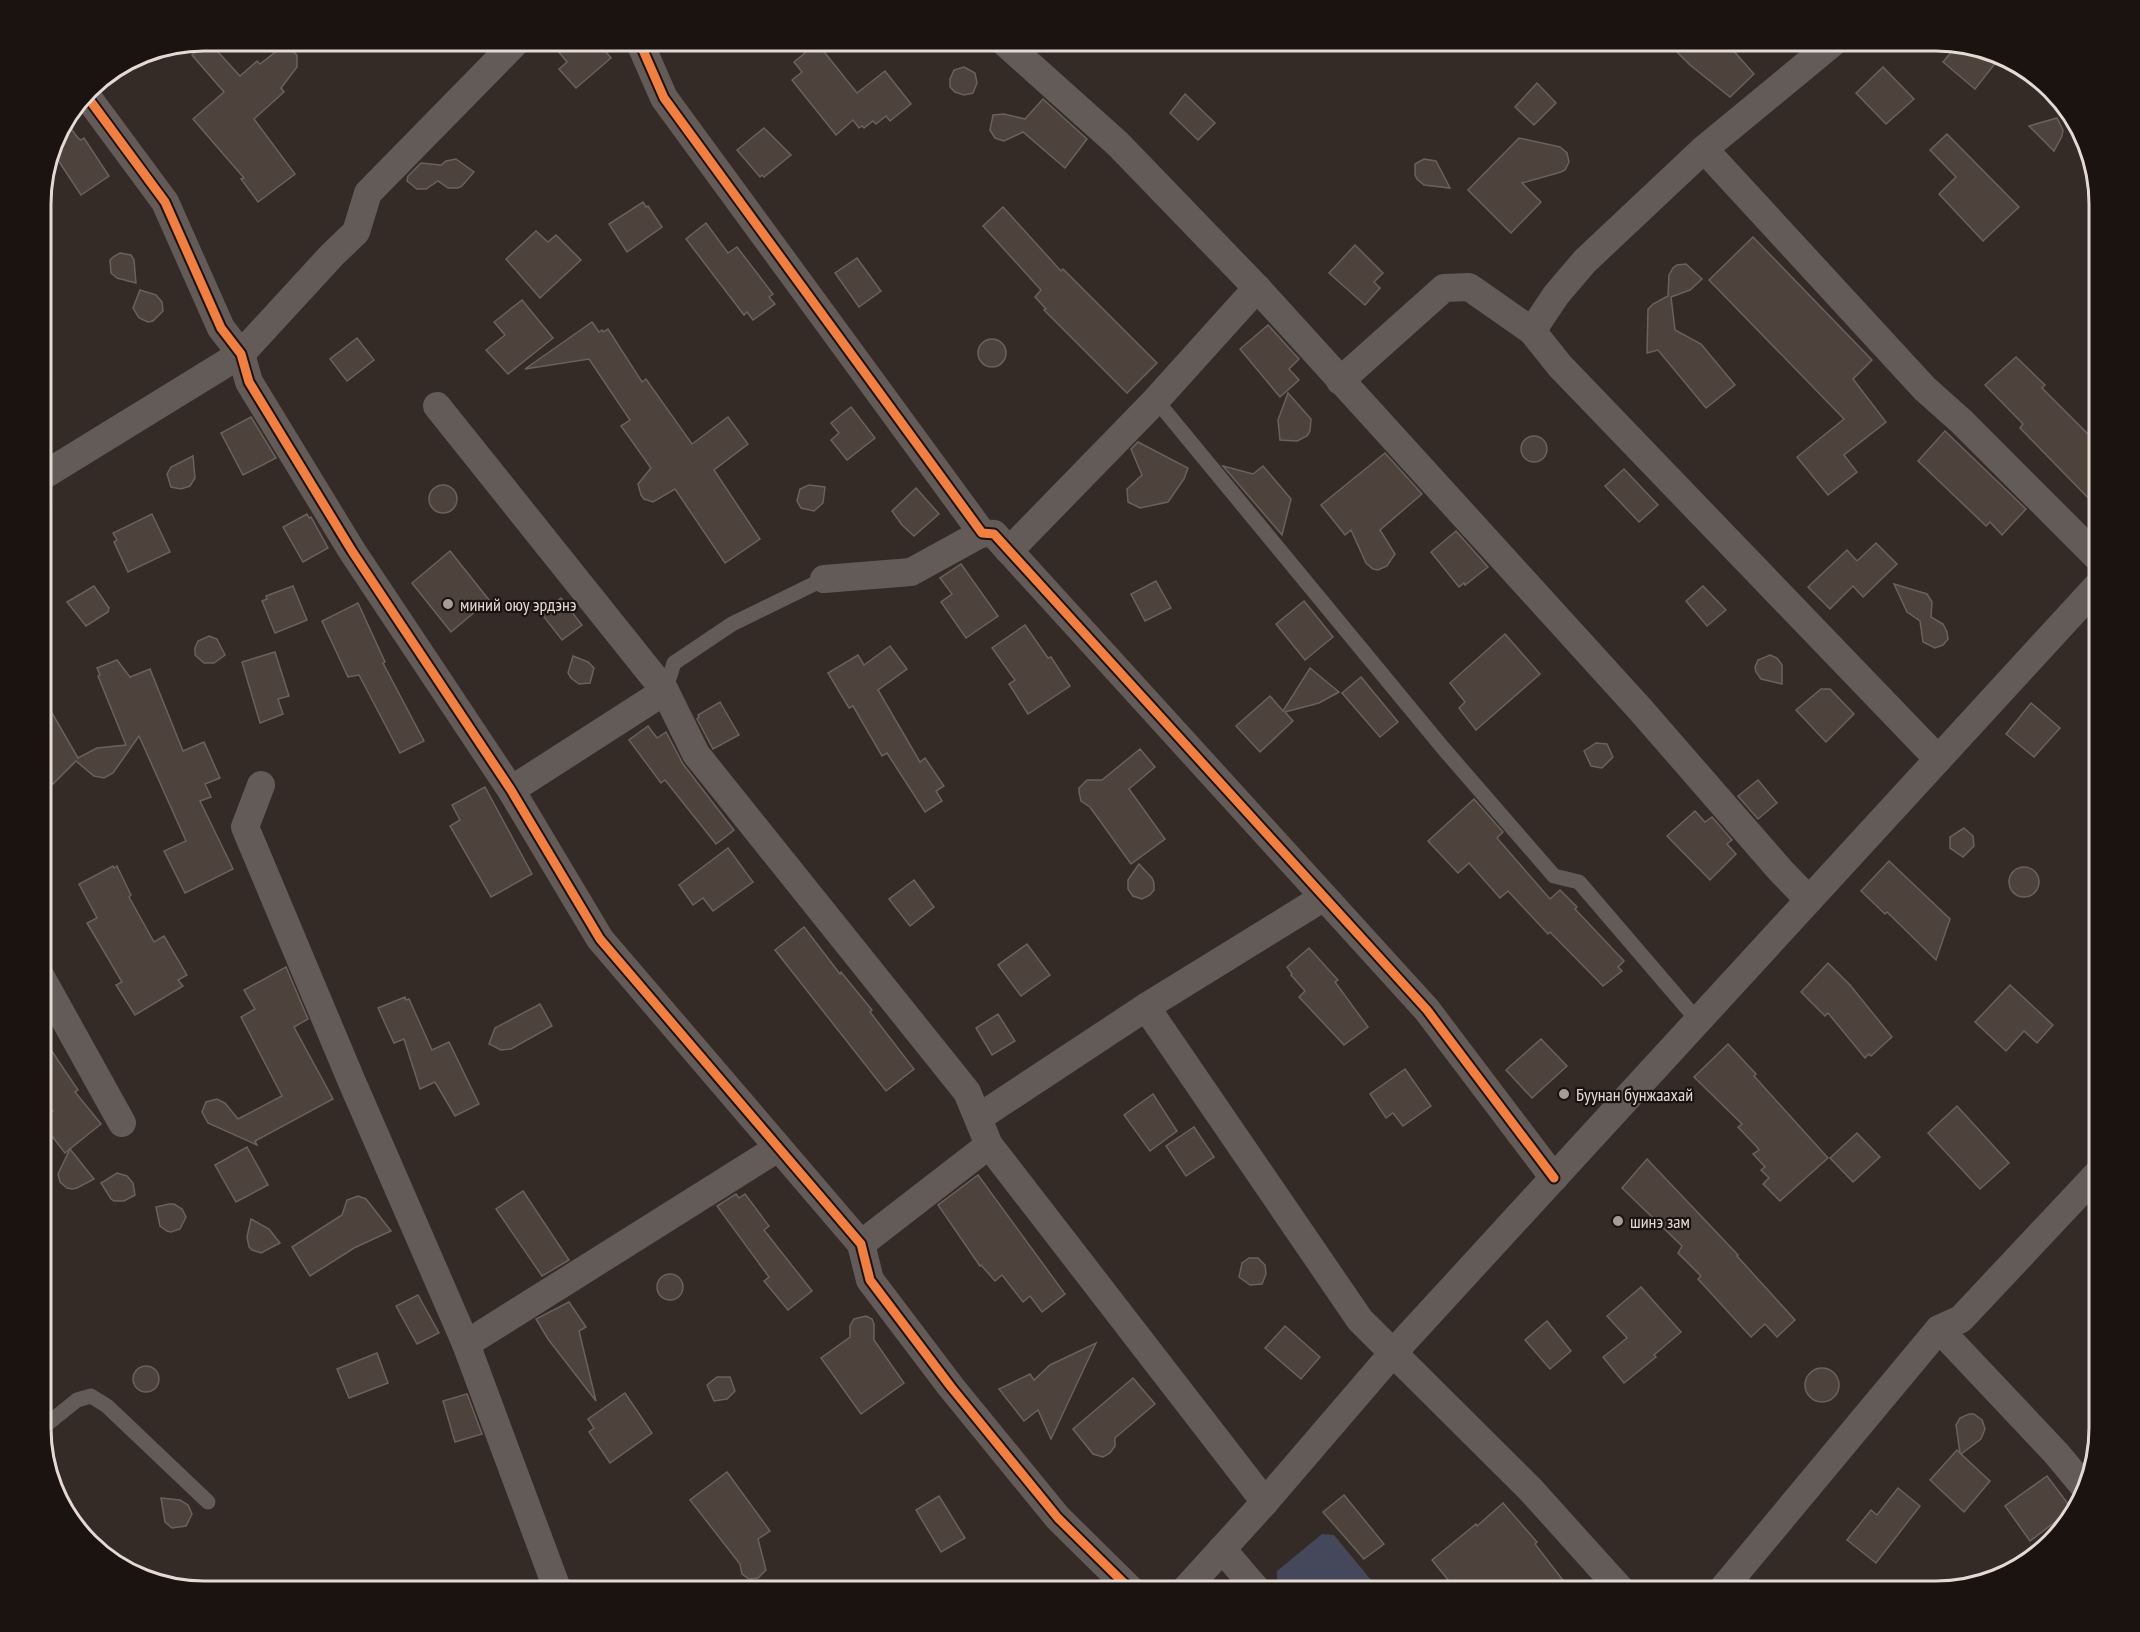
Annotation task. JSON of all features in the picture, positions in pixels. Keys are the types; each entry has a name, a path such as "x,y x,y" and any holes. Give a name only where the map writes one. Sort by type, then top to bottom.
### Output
{"street":[{"path":"51,471 241,354 356,232 368,193 506,51"},
{"path":"644,51 664,98 982,533"},
{"path":"1015,51 1118,144 1257,288 1639,708 1809,900"},
{"path":"1532,331 1556,296 1586,261 1704,149 1822,51"},
{"path":"91,101 165,202 221,328 241,354 249,382 352,550 511,790 600,939 861,1244 870,1280 951,1387 1058,1518 1121,1581"},
{"path":"1704,149 1925,389 1961,421 2089,548"},
{"path":"1340,381 1444,288 1469,286 1532,331 1560,366 1938,759"},
{"path":"1009,551 1156,400 1257,288"},
{"path":"437,406 665,691 696,753 967,1092 989,1145 1265,1502"},
{"path":"824,579 911,572 982,533 994,534 1427,1010 1554,1178"},
{"path":"1194,1581 1392,1354 2089,596"},
{"path":"511,790 665,691"},
{"path":"261,786 245,827 352,1082 466,1344 554,1581"},
{"path":"978,1118 1146,1007 1324,897"},
{"path":"51,995 122,1123"},
{"path":"1146,1007 1360,1320 1530,1489 1612,1581"},
{"path":"861,1244 989,1145"},
{"path":"466,1344 778,1148"},
{"path":"1730,1581 1939,1329 1961,1318 2089,1184"},
{"path":"1939,1329 2056,1453 2079,1481"},
{"path":"1222,1549 1249,1581"}],"lane":[{"path":"1156,400 1443,748 1554,876 1579,882 1698,1021"},
{"path":"665,691 674,663 732,624 824,579"},
{"path":"51,1421 77,1400 91,1396 107,1406 208,1502"}],"shaded area":[{"path":"1322,1534 1334,1535 1372,1581 1277,1581 1277,1571"}],"building":[{"path":"196,51 217,51 240,76 257,61 260,64 277,51 292,51 297,55 297,67 281,88 284,92 254,119 295,174 258,202 241,179 244,178 193,119 224,92 192,55"},
{"path":"558,51 605,51 611,58 576,88 559,69 567,62"},
{"path":"807,51 823,51 857,93 885,71 911,104 890,121 886,116 876,124 873,121 864,128 862,126 859,128 853,120 836,135 792,80 802,72 794,62"},
{"path":"1676,51 1734,51 1754,74 1730,97"},
{"path":"1952,52 1976,56 1995,63 1975,89 1943,62"},
{"path":"964,67 975,73 977,83 973,93 964,95 955,92 950,87 950,79 954,70"},
{"path":"1883,67 1914,99 1886,124 1856,93"},
{"path":"1537,83 1556,103 1534,125 1515,107"},
{"path":"1185,94 1215,123 1198,140 1170,113"},
{"path":"1043,99 1087,139 1065,168 1023,132 1004,141 995,138 990,130 993,115 1004,114 1025,119"},
{"path":"2057,118 2063,130 2054,151 2029,126"},
{"path":"70,128 78,138 81,140 84,138 109,176 81,195 58,160"},
{"path":"764,128 791,155 764,177 762,175 760,177 737,150"},
{"path":"1947,134 2019,207 1983,241 1939,194 1956,177 1930,150"},
{"path":"1519,138 1560,147 1567,153 1569,162 1565,170 1561,172 1522,183 1541,202 1511,233 1468,190"},
{"path":"456,159 474,172 458,188 448,188 438,181 426,189 417,189 407,181 408,176 421,163 441,165 446,161"},
{"path":"1424,159 1436,161 1450,188 1424,185 1417,179 1415,164"},
{"path":"643,202 662,227 627,252 609,224"},
{"path":"1003,207 1061,271 1063,269 1157,363 1127,393 1044,310 1046,309 1035,297 1041,290 983,226"},
{"path":"706,223 728,253 737,247 773,294 769,297 775,304 753,320 747,312 744,315 686,239"},
{"path":"536,231 548,242 556,235 581,260 540,298 506,259"},
{"path":"1753,237 1872,360 1853,379 1886,422 1844,455 1857,472 1828,495 1797,457 1844,419 1709,280"},
{"path":"1355,245 1383,273 1374,282 1380,288 1365,305 1329,273"},
{"path":"120,253 131,255 134,260 136,283 117,278 111,273 110,260"},
{"path":"857,258 881,291 859,307 835,273"},
{"path":"1686,264 1702,279 1690,290 1671,297 1675,330 1701,344 1735,385 1706,408 1658,350 1647,353 1648,309 1668,296 1669,275 1673,268"},
{"path":"140,290 156,295 162,302 163,311 153,321 148,322 139,318 133,308"},
{"path":"522,300 553,338 508,374 486,350 505,335 494,322"},
{"path":"592,322 599,332 608,329 642,382 646,379 692,444 728,417 748,444 714,470 760,539 725,563 675,489 653,502 644,499 641,495 638,484 651,468 621,426 630,420 589,359 525,369"},
{"path":"1268,325 1299,359 1289,369 1299,380 1280,397 1240,349"},
{"path":"357,338 374,360 347,381 330,359"},
{"path":"992,339 1002,343 1006,353 1002,363 992,367 982,363 978,353 982,343"},
{"path":"2016,357 2045,385 2042,388 2089,435 2089,499 2020,428 2023,424 1985,385"},
{"path":"1288,393 1311,419 1307,436 1297,441 1280,440 1278,420"},
{"path":"851,407 875,438 847,460 831,440 839,433 831,423"},
{"path":"251,417 276,458 243,475 221,433"},
{"path":"1945,431 2026,509 2002,535 1990,522 1986,526 1918,461"},
{"path":"1534,436 1543,440 1547,449 1543,458 1534,462 1525,458 1521,449 1525,440"},
{"path":"1138,442 1188,468 1184,479 1168,502 1140,508 1128,502 1127,489 1142,475 1131,449"},
{"path":"1385,453 1422,494 1380,530 1395,554 1387,566 1378,570 1366,563 1351,530 1345,535 1321,505"},
{"path":"193,456 195,478 190,486 181,489 171,487 167,474 171,467"},
{"path":"1223,466 1253,474 1263,466 1291,499 1282,535"},
{"path":"1624,469 1658,505 1639,522 1605,486"},
{"path":"443,485 453,489 457,499 453,509 443,513 433,509 429,499 433,489"},
{"path":"809,485 825,487 823,503 814,511 801,508 797,501 800,489"},
{"path":"916,488 939,514 914,536 892,511"},
{"path":"152,514 170,552 128,572 114,542 117,540 113,533"},
{"path":"307,514 309,518 311,517 328,548 303,562 283,527"},
{"path":"1456,531 1488,567 1459,587 1431,552"},
{"path":"1876,543 1897,564 1863,597 1853,586 1830,609 1808,587 1847,550 1857,561"},
{"path":"450,551 489,600 451,632 412,583"},
{"path":"961,564 998,616 966,638 941,602 952,594 940,578"},
{"path":"1156,581 1171,608 1145,621 1131,594"},
{"path":"1894,584 1927,594 1932,602 1931,617 1943,624 1947,632 1948,639 1943,645 1935,648 1923,642 1920,621 1907,612"},
{"path":"94,586 109,608 108,612 86,626 67,602"},
{"path":"293,586 307,620 275,633 262,601 267,599 266,596"},
{"path":"1703,586 1726,610 1707,626 1686,601"},
{"path":"561,598 582,625 562,640 541,613"},
{"path":"1304,601 1333,637 1305,660 1276,624"},
{"path":"358,603 385,662 383,663 424,741 400,753 359,675 348,677 322,621"},
{"path":"1025,625 1048,658 1051,657 1070,686 1028,714 1009,684 1015,680 992,648"},
{"path":"1505,634 1540,674 1476,730 1459,708 1465,702 1450,683"},
{"path":"209,636 217,639 225,655 214,663 204,663 195,655 195,648 198,641"},
{"path":"890,646 907,669 878,690 920,762 925,758 944,786 936,791 942,801 925,812 887,753 882,756 853,706 849,708 828,673 858,655 864,665"},
{"path":"275,652 289,696 278,699 283,714 260,723 242,662"},
{"path":"1770,655 1777,658 1782,665 1782,684 1761,679 1756,672 1755,667 1758,660"},
{"path":"573,656 588,662 594,668 590,683 579,684 571,678 568,673"},
{"path":"117,660 130,677 150,669 183,751 204,742 220,778 205,784 211,797 200,801 233,869 185,893 164,851 186,841 139,736 113,773 104,778 94,776 76,761 53,784 51,781 51,711 78,758 97,748 126,745 98,676 100,675 97,668"},
{"path":"1310,668 1339,692 1319,703 1285,712 1293,721 1260,752 1236,726 1270,696 1283,711"},
{"path":"1361,677 1398,722 1380,737 1342,693"},
{"path":"1821,689 1830,689 1854,714 1826,742 1796,710"},
{"path":"720,702 739,735 713,749 697,719 698,715"},
{"path":"2031,703 2060,728 2034,757 2006,734"},
{"path":"648,726 657,738 666,732 683,764 734,830 716,844 665,780 661,783 629,740"},
{"path":"1596,743 1607,744 1613,757 1602,768 1591,766 1584,751"},
{"path":"1140,749 1155,767 1129,789 1165,839 1131,864 1090,807 1081,801 1079,788 1087,780 1102,780"},
{"path":"1758,780 1777,803 1758,819 1738,796"},
{"path":"485,787 532,874 491,897 450,826 460,820 452,805"},
{"path":"1474,799 1503,832 1497,838 1550,899 1560,890 1624,961 1618,967 1622,971 1603,986 1550,932 1548,934 1508,891 1500,898 1469,863 1458,873 1428,841"},
{"path":"1695,811 1705,822 1712,817 1732,840 1727,844 1736,854 1710,880 1667,836"},
{"path":"1964,828 1973,836 1974,846 1963,857 1950,848 1950,837"},
{"path":"728,848 753,882 713,911 703,898 693,905 679,885"},
{"path":"1889,861 1950,919 1936,960 1887,912 1885,914 1861,891"},
{"path":"1139,864 1154,883 1154,890 1142,899 1133,896 1128,889 1128,880"},
{"path":"113,866 114,868 117,866 131,895 129,897 154,942 164,936 187,975 178,980 183,986 135,1015 116,985 122,982 87,923 97,918 79,884"},
{"path":"2024,867 2034,872 2039,882 2034,892 2024,897 2014,892 2009,882 2014,872"},
{"path":"914,880 934,907 910,926 889,899"},
{"path":"804,927 840,974 841,972 872,1010 870,1012 914,1069 886,1091 775,950"},
{"path":"1027,944 1050,975 1021,996 998,965"},
{"path":"1309,948 1338,980 1335,982 1368,1027 1344,1045 1299,997 1305,991 1287,967"},
{"path":"1828,963 1850,985 1892,1037 1871,1056 1869,1054 1865,1058 1828,1013 1825,1016 1801,992"},
{"path":"286,967 308,1019 294,1027 333,1099 255,1141 257,1145 208,1123 202,1112 206,1102 217,1099 225,1103 238,1119 282,1096 241,1017 255,1009 244,990"},
{"path":"2010,985 2053,1025 2037,1043 2024,1031 2006,1051 1975,1022"},
{"path":"405,997 406,1000 409,999 432,1050 449,1042 479,1104 455,1116 435,1082 420,1089 404,1039 394,1043 378,1008"},
{"path":"540,1004 552,1026 511,1049 501,1050 489,1044 495,1028"},
{"path":"998,1014 1015,1041 992,1055 976,1028"},
{"path":"1541,1039 1567,1066 1532,1098 1506,1070"},
{"path":"1728,1044 1828,1158 1780,1201 1763,1184 1769,1178 1761,1170 1765,1167 1753,1154 1759,1150 1738,1127 1742,1124 1694,1077"},
{"path":"51,1050 78,1090 75,1092 101,1124 65,1153 51,1135 51,1113 53,1111 51,1108"},
{"path":"1405,1069 1431,1106 1403,1126 1393,1113 1386,1118 1370,1094"},
{"path":"1153,1094 1177,1131 1150,1151 1124,1115"},
{"path":"1957,1106 2009,1163 1980,1189 1928,1133"},
{"path":"1194,1127 1214,1157 1186,1176 1166,1146"},
{"path":"1857,1133 1880,1157 1853,1182 1830,1158"},
{"path":"247,1147 268,1185 236,1202 215,1165"},
{"path":"70,1149 94,1179 72,1189 60,1182 58,1174"},
{"path":"1647,1159 1738,1255 1795,1320 1777,1337 1765,1324 1751,1337 1698,1279 1701,1276 1678,1253 1682,1246 1622,1188"},
{"path":"117,1173 127,1176 133,1183 135,1195 124,1201 111,1199 101,1183"},
{"path":"978,1175 1065,1294 1042,1312 1030,1296 1023,1302 1002,1275 995,1281 980,1266 938,1205"},
{"path":"523,1191 569,1260 542,1276 496,1209"},
{"path":"736,1194 739,1198 745,1194 769,1226 764,1230 812,1291 788,1310 764,1281 769,1277 717,1206"},
{"path":"358,1196 366,1199 391,1231 354,1248 310,1276 292,1247 342,1215 347,1200"},
{"path":"169,1204 182,1209 186,1217 180,1229 171,1232 160,1226 156,1207"},
{"path":"251,1219 269,1229 280,1243 261,1253 252,1250 247,1237"},
{"path":"1249,1258 1258,1258 1265,1265 1266,1274 1262,1284 1250,1285 1239,1277 1242,1263"},
{"path":"670,1274 679,1278 683,1287 679,1296 670,1300 661,1296 657,1287 661,1278"},
{"path":"1641,1287 1681,1332 1654,1355 1656,1357 1624,1383 1603,1357 1627,1338 1607,1316"},
{"path":"418,1295 439,1333 417,1344 396,1306"},
{"path":"569,1302 586,1327 579,1331 596,1401 548,1339 536,1319"},
{"path":"866,1316 872,1319 874,1324 874,1340 904,1383 861,1414 821,1358 850,1337 850,1326 854,1319"},
{"path":"1547,1321 1571,1351 1550,1369 1525,1340"},
{"path":"1285,1326 1320,1357 1301,1379 1265,1348"},
{"path":"1096,1343 1051,1439 1038,1410 1024,1421 999,1389 1030,1374 1034,1380 1050,1365"},
{"path":"377,1353 388,1383 349,1398 337,1369"},
{"path":"146,1366 155,1370 159,1379 155,1388 146,1392 137,1388 133,1379 137,1370"},
{"path":"1822,1368 1834,1373 1839,1385 1834,1397 1822,1402 1810,1397 1805,1385 1810,1373"},
{"path":"717,1377 730,1377 735,1391 727,1399 714,1401 707,1385"},
{"path":"1133,1378 1155,1404 1115,1438 1115,1446 1110,1453 1103,1457 1093,1454 1073,1429"},
{"path":"625,1393 652,1433 610,1463 589,1432 594,1428 588,1419"},
{"path":"467,1394 482,1434 455,1442 443,1401"},
{"path":"1974,1414 1982,1420 1985,1429 1981,1439 1961,1454 1990,1481 1964,1512 1930,1480 1957,1450 1960,1453 1956,1425 1960,1418"},
{"path":"727,1472 770,1531 758,1539 766,1570 758,1578 749,1579 742,1574 740,1564 690,1500"},
{"path":"2047,1476 2068,1504 2058,1520 2030,1541 2005,1506"},
{"path":"1898,1488 1920,1506 1876,1563 1847,1540 1871,1510 1877,1515"},
{"path":"1344,1495 1384,1544 1364,1559 1323,1512"},
{"path":"939,1496 965,1538 941,1552 916,1510"},
{"path":"161,1498 180,1500 188,1505 192,1514 186,1526 172,1528 165,1522"},
{"path":"1503,1503 1537,1542 1535,1544 1564,1581 1449,1581 1432,1560 1476,1524 1477,1526"}],"cycle path":[{"path":"643,51 664,98 982,533 994,534 1427,1010 1554,1178"},
{"path":"91,101 165,202 221,328 241,354 249,382 352,551 511,790 600,939 861,1244 870,1280 951,1387 1058,1518 1122,1581"}],"place":[{"name":"миний оюу эрдэнэ","path":"448,604"},
{"name":"Буунан бунжаахай","path":"1564,1094"},
{"name":"шинэ зам","path":"1618,1221"}]}
